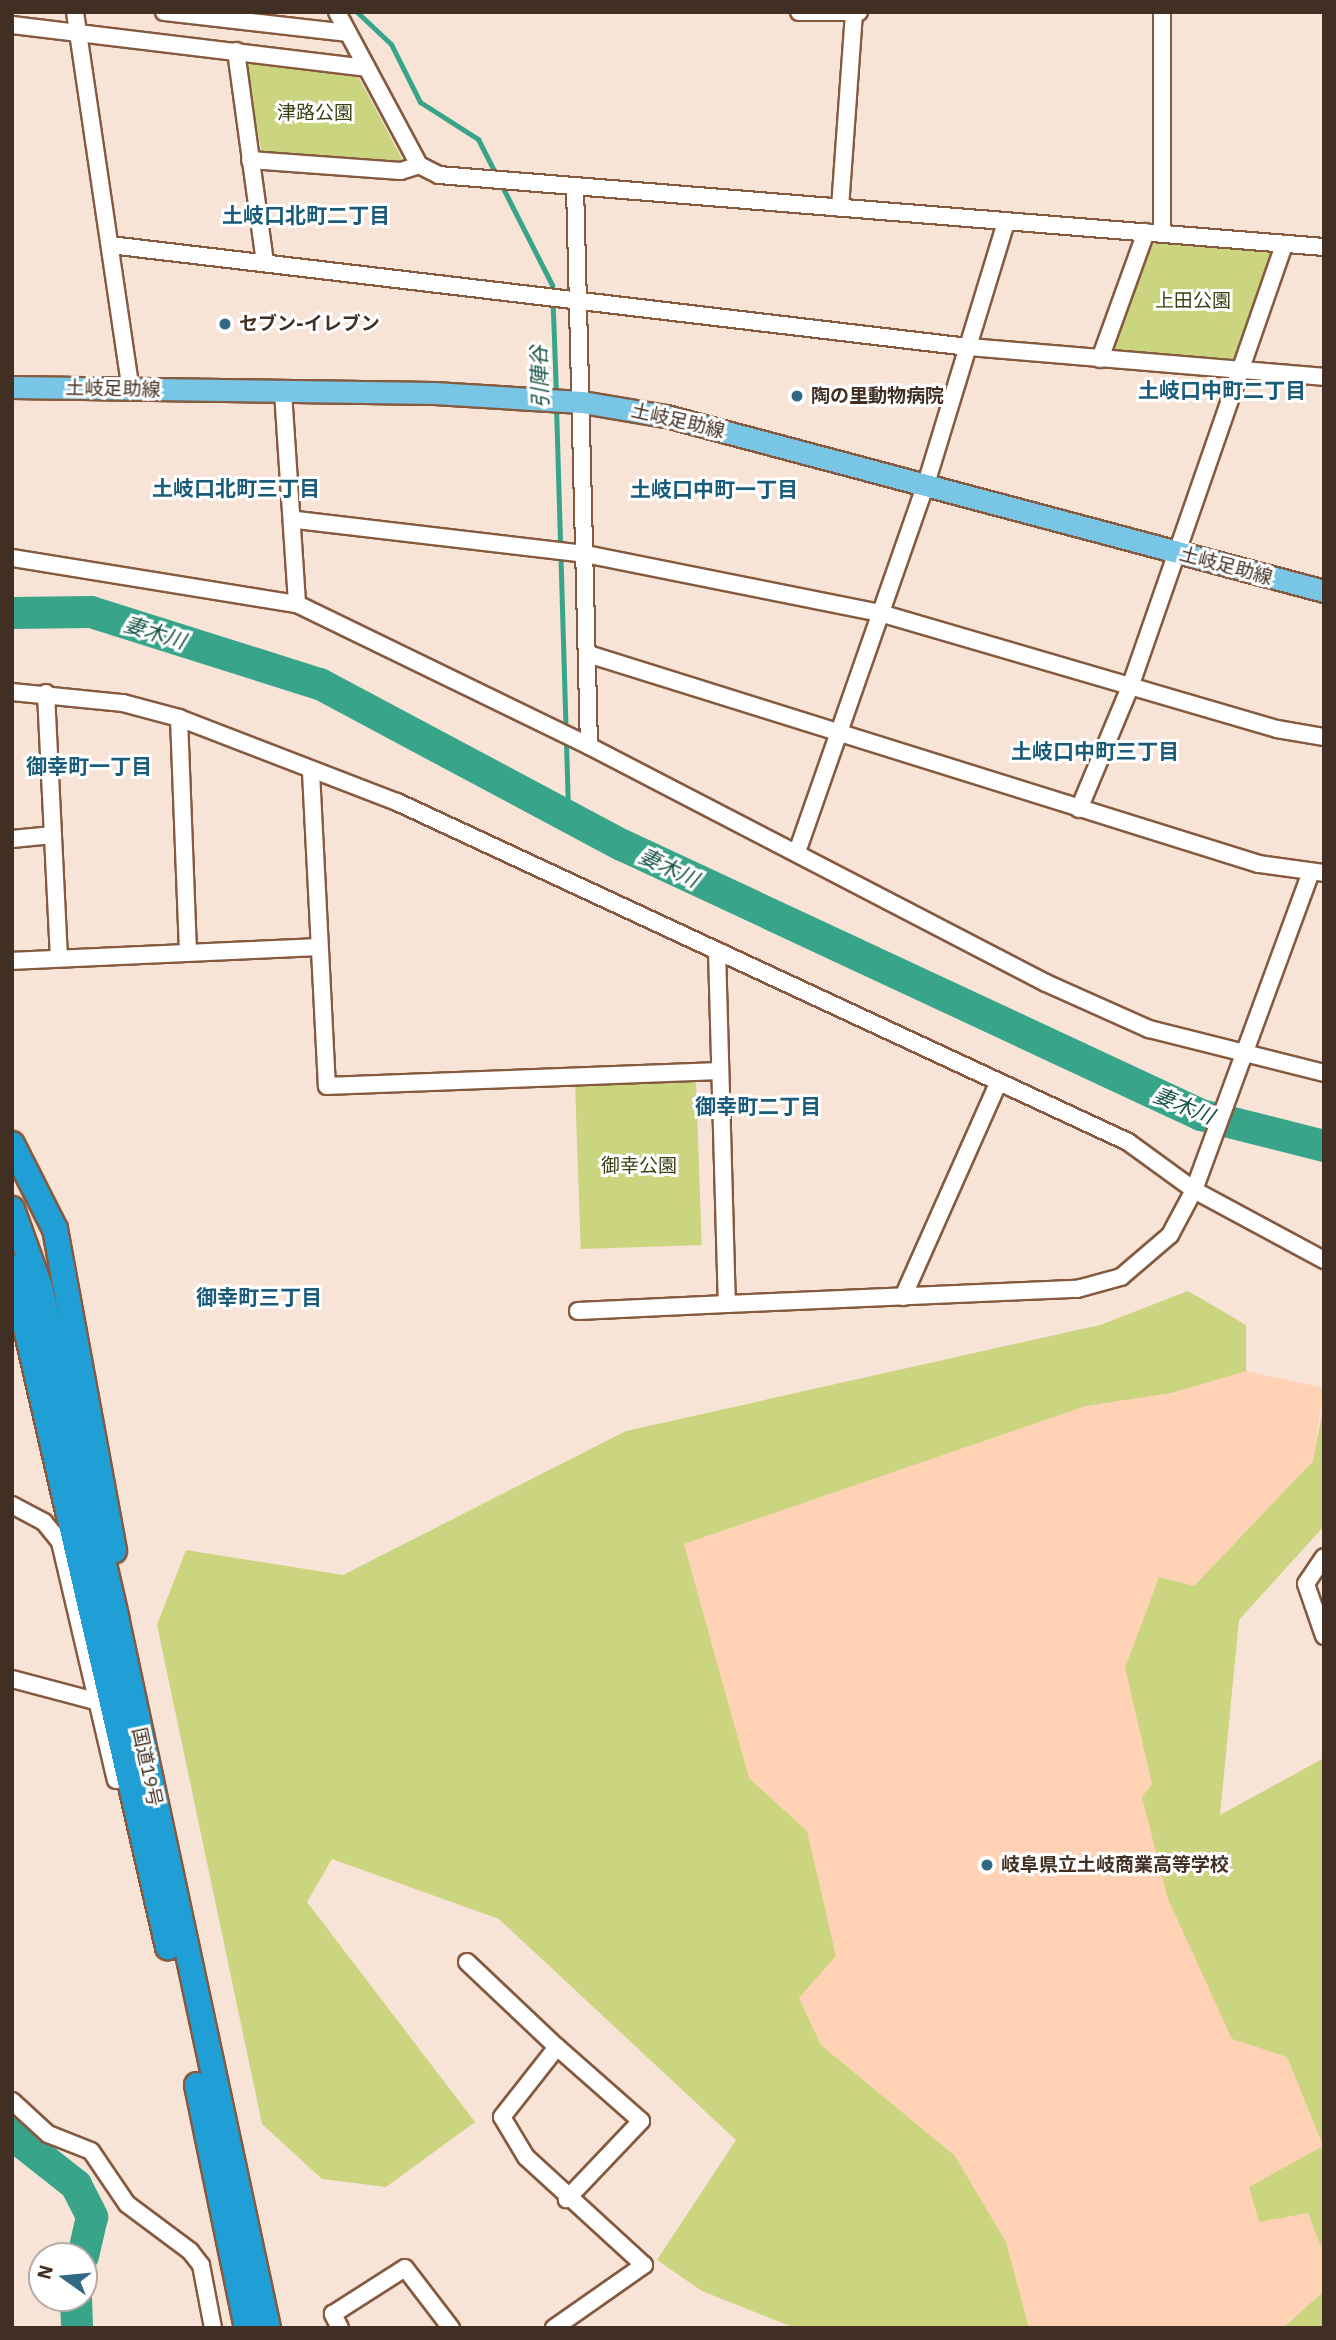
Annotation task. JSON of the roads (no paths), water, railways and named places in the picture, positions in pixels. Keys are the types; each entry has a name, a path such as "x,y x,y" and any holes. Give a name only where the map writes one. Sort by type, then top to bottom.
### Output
{"highway":[{"path":"12,1144 55,1229 114,1537 116,1617"},
{"name":"国道19号","path":"12,1209 40,1287 116,1617 268,2328"},
{"name":"国道19号","path":"12,1267 130,1779 247,2328"}],"main road":[{"name":"土岐足助線","path":"12,387 283,392 582,402 666,416 1324,591"}],"street":[{"path":"75,12 131,390"},
{"path":"164,12 347,33"},
{"path":"337,12 419,166 439,175 840,208 1005,225 1154,232 1324,247"},
{"path":"799,12 856,13 840,208"},
{"path":"1100,359 1154,232 1161,12"},
{"path":"12,24 366,68"},
{"path":"236,51 265,262"},
{"path":"250,160 401,171 419,166"},
{"path":"575,186 589,746"},
{"path":"797,852 926,484 1005,225"},
{"path":"1079,809 1129,687 1178,552 1237,374 1284,244"},
{"path":"110,245 968,347 1237,374 1324,377"},
{"path":"283,392 296,520 297,604"},
{"path":"296,520 585,554 880,613 1129,687 1324,737"},
{"path":"12,558 297,604 439,678 589,746 1046,983 1149,1029 1239,1059 1324,1073"},
{"path":"578,1311 1077,1289 1121,1277 1153,1257 1194,1190 1239,1059 1317,873 1259,864 587,654"},
{"path":"12,692 46,693 179,718 311,772 397,802 1128,1142 1194,1190 1324,1260"},
{"path":"46,693 59,958"},
{"path":"179,718 188,953"},
{"path":"311,772 317,947 327,1086 719,1071"},
{"path":"12,839 53,835"},
{"path":"12,961 317,947"},
{"path":"717,951 727,1304"},
{"path":"902,1297 999,1084"},
{"path":"12,1505 44,1522 60,1542 95,1701 116,1780 130,1779"},
{"path":"1324,1557 1306,1584 1324,1636"},
{"path":"12,1679 95,1701"},
{"path":"467,1962 641,2121 567,2199"},
{"path":"554,2328 643,2265 567,2199 526,2157 502,2117 557,2047"},
{"path":"12,2101 48,2134 91,2151 127,2204 190,2251 201,2265 213,2328"},
{"path":"340,2328 333,2314 405,2268 451,2328"}],"waterway":[{"name":"引陣谷","path":"357,12 391,44 420,102 478,139 552,285 556,396"},
{"name":"引陣谷","path":"556,406 568,812"},
{"name":"妻木川","path":"12,613 91,612 320,684 622,845 1201,1115 1324,1146"},
{"path":"14,2123 19,2140 76,2185 92,2217 86,2242"},
{"path":"76,2312 77,2328"}],"place":[{"name":"セブン-イレブン","path":"225,324"},
{"name":"陶の里動物病院","path":"797,396"},
{"name":"岐阜県立土岐商業高等学校","path":"987,1865"}],"district":[{"name":"土岐口北町二丁目","path":"306,215"},
{"name":"土岐口中町二丁目","path":"1222,390"},
{"name":"土岐口北町三丁目","path":"236,488"},
{"name":"土岐口中町一丁目","path":"714,489"},
{"name":"土岐口中町三丁目","path":"1095,751"},
{"name":"御幸町一丁目","path":"89,766"},
{"name":"御幸町二丁目","path":"758,1106"},
{"name":"御幸町三丁目","path":"259,1297"}],"park label":[{"name":"津路公園","path":"315,113"},
{"name":"上田公園","path":"1193,301"},
{"name":"御幸公園","path":"639,1166"}]}
